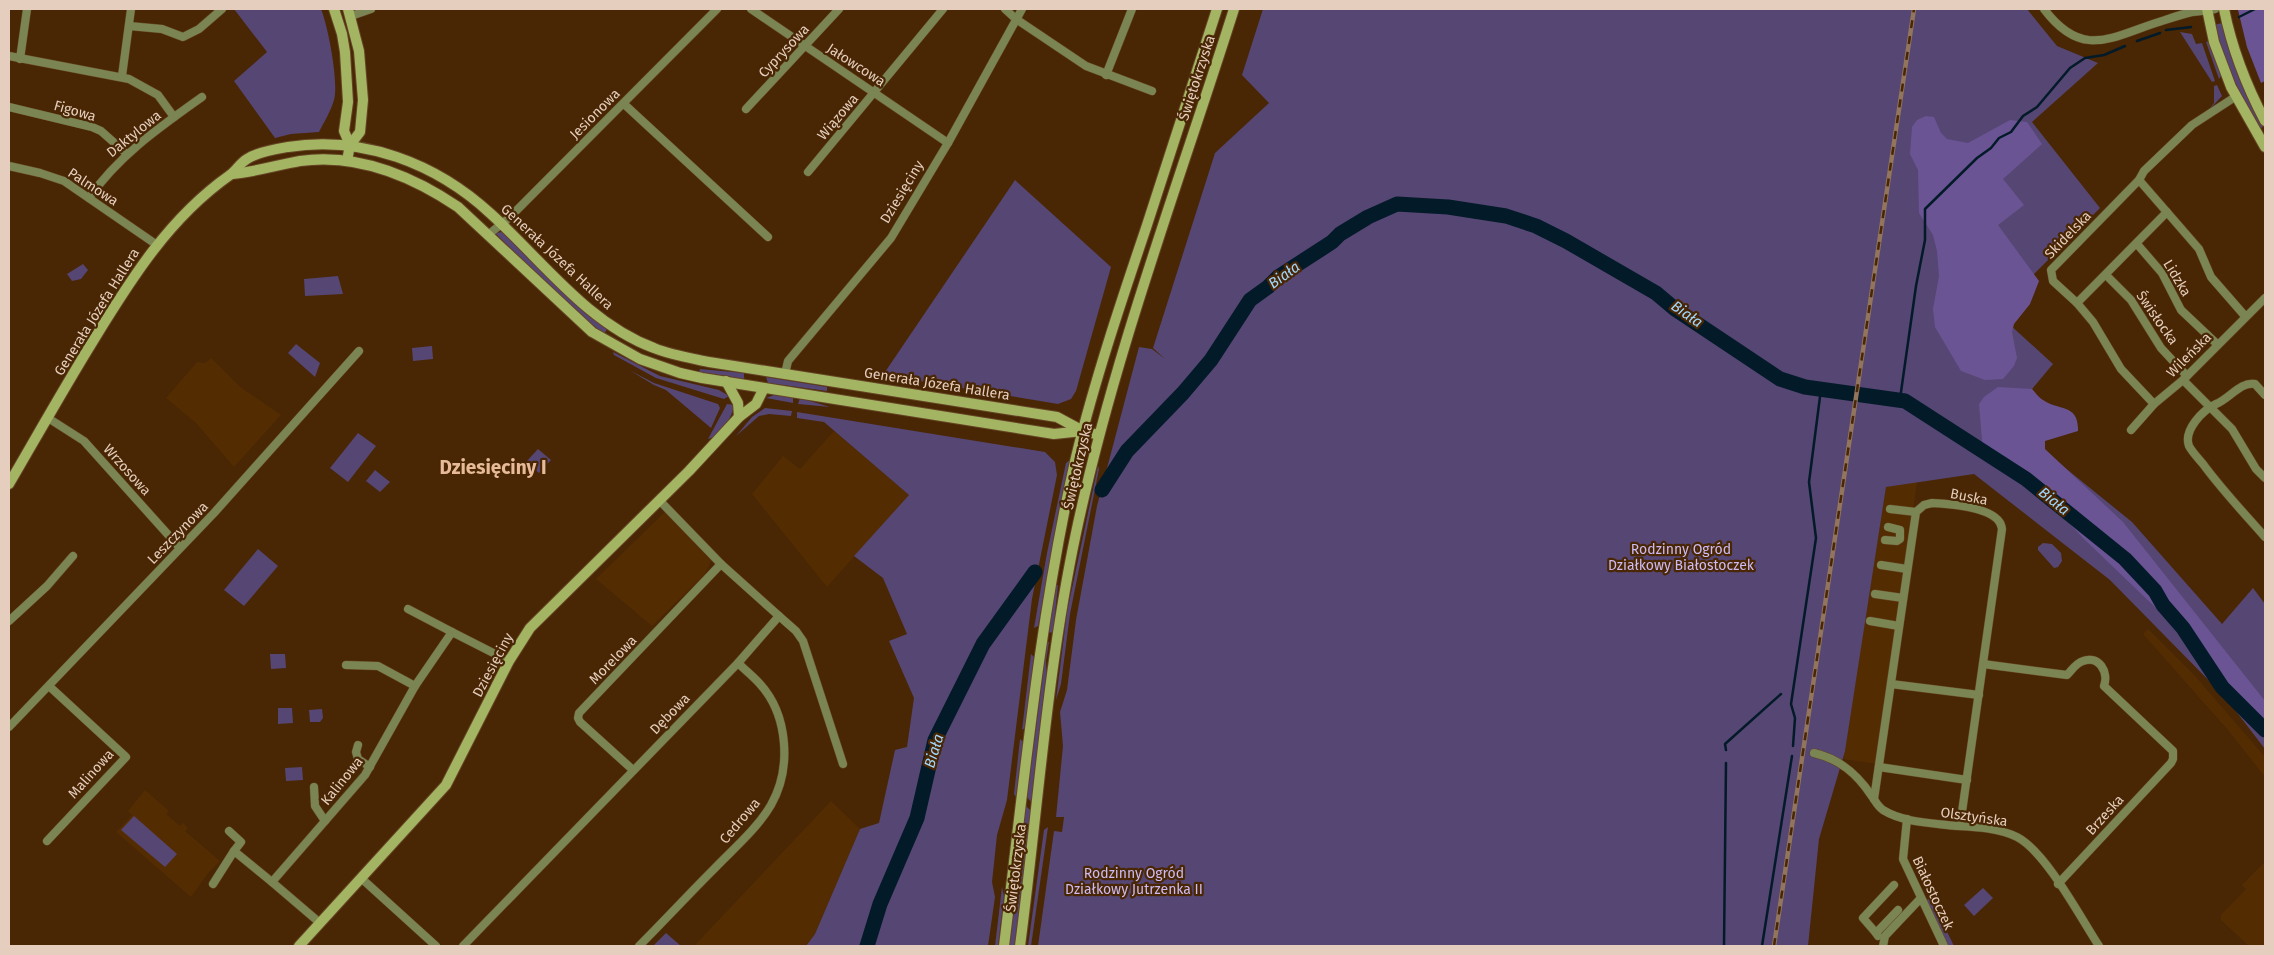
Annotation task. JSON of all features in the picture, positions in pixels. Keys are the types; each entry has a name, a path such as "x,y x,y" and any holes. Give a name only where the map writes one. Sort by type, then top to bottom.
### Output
{"main road":[{"path":"334,9 342,34 345,52 348,102 344,131 350,145"},
{"name":"Świętokrzyska","path":"1004,946 1042,637 1053,566 1083,431 1131,269 1217,9"},
{"name":"Świętokrzyska","path":"1020,946 1058,639 1076,534 1099,435 1122,351 1234,9"},
{"path":"2209,9 2214,42 2235,97 2265,147"},
{"path":"2224,9 2239,65 2265,120"},
{"path":"347,161 350,145 360,132 363,100 359,51 349,12"},
{"path":"345,52 359,51"},
{"name":"Generała Józefa Hallera","path":"9,484 112,309 156,245 180,218 206,193 232,174 247,158 280,149 322,144 350,145 395,156 430,171 463,190 502,224 586,306 614,327 653,348 682,357 1057,417 1083,431 1099,435"},
{"path":"391,172 395,156"},
{"name":"Generała Józefa Hallera","path":"232,174 255,172 311,160 347,161 391,172 441,196 458,207 489,234 582,324 606,342 640,360 661,367 764,388 1054,434 1083,431"},
{"path":"606,342 614,327"},
{"path":"726,381 738,402 739,417"},
{"name":"Dziesięciny","path":"299,946 446,785 509,661 533,624 660,501 739,417 756,404 764,388"},
{"path":"927,413 929,397"},
{"path":"1042,637 1058,639"}],"street":[{"path":"20,58 27,9"},
{"path":"122,76 131,9"},
{"path":"129,26 162,29 183,37 197,30 222,9"},
{"path":"349,12 371,9"},
{"name":"Jesionowa","path":"489,234 502,224 624,104 717,9"},
{"name":"Jałowcowa","path":"751,9 948,143"},
{"name":"Cyprysowa","path":"746,109 840,9"},
{"name":"Wiązowa","path":"808,172 943,9"},
{"path":"1005,9 1016,19 1086,66 1152,91"},
{"name":"Dziesięciny","path":"785,374 788,361 891,238 948,143 1022,9"},
{"path":"1106,75 1132,9"},
{"path":"2044,9 2070,35 2091,40 2117,37 2177,16 2209,9"},
{"path":"9,56 77,70 122,76 154,92 174,117"},
{"name":"Daktylowa","path":"89,198 107,173 127,154 202,97"},
{"name":"Skidelska","path":"2154,404 2121,369 2093,322 2077,303 2053,281 2051,270 2139,180 2144,171 2192,125 2235,97"},
{"path":"624,104 768,237"},
{"name":"Figowa","path":"9,106 92,127 100,131 127,154"},
{"name":"Palmowa","path":"9,166 64,181 156,245"},
{"path":"2139,180 2198,249 2211,277 2246,316"},
{"path":"2077,303 2167,212"},
{"name":"Lidzka","path":"2137,244 2162,272 2181,310 2218,344"},
{"name":"Świsłocka","path":"2106,275 2131,300 2161,348 2210,407 2232,429 2256,469 2265,478"},
{"name":"Wileńska","path":"2131,430 2154,404 2185,378 2265,298"},
{"name":"Leszczynowa","path":"9,727 269,454 359,350"},
{"path":"2265,395 2255,384 2250,383 2210,407 2190,428 2188,437 2189,446 2221,488 2265,537"},
{"name":"Wrzosowa","path":"48,418 84,441 180,548"},
{"path":"660,501 722,564 796,631 803,642 843,764"},
{"name":"Buska","path":"1916,512 1924,505 1936,504 1987,511 1993,514 2001,525 1960,826"},
{"path":"1874,799 1916,512 1890,509"},
{"path":"1888,527 1900,530 1900,538"},
{"path":"1885,540 1912,539"},
{"path":"9,621 47,586 73,556"},
{"name":"Morelowa","path":"633,770 580,722 578,718 579,713 722,564"},
{"path":"1881,565 1907,569"},
{"path":"1875,594 1903,598"},
{"path":"408,610 509,661"},
{"name":"Dębowa","path":"463,946 738,663 779,616"},
{"path":"1870,621 1899,626"},
{"name":"Kalinowa","path":"272,882 370,767 416,686 452,632"},
{"name":"Brzeska","path":"1983,664 2067,675 2080,662 2086,660 2097,662 2106,675 2104,686 2174,754 2171,763 2058,884"},
{"name":"Cedrowa","path":"639,946 753,828 771,805 780,780 784,756 784,739 779,717 771,700 760,684 738,663"},
{"path":"346,665 378,666 416,686"},
{"path":"1891,684 1979,695"},
{"name":"Malinowa","path":"47,841 126,757 49,686"},
{"path":"358,745 356,752 358,759 370,767"},
{"name":"Olsztyńska","path":"1814,753 1844,765 1860,779 1883,810 1907,820 1996,830 2017,838 2034,851 2099,946"},
{"path":"1879,767 1967,780"},
{"path":"314,787 315,806 325,821"},
{"name":"Białostoczek","path":"1907,820 1903,859 1920,899 1944,946"},
{"path":"213,884 241,842 229,831"},
{"path":"234,852 320,923"},
{"path":"361,878 436,946"},
{"path":"1883,943 1863,918 1894,885"},
{"path":"1883,943 1885,936 1920,899"},
{"path":"1876,933 1898,910"}],"shaded area":[{"path":"2265,9 2265,81 2261,83 2247,47 2238,10"},
{"path":"1926,116 1934,117 1941,133 1947,139 1968,143 2010,120 2027,122 2042,144 2003,179 2024,205 1998,225 2039,281 2030,304 2014,324 2012,332 2017,358 2014,366 2003,379 1985,380 1961,371 1935,327 1933,309 1939,276 1937,251 1933,235 1919,213 1918,170 1910,154 1912,127 1917,120"},
{"path":"211,358 239,386 281,415 234,467 196,423 166,398 197,362 205,363"},
{"path":"1998,387 2032,389 2042,399 2066,409 2075,416 2078,431 2045,441 2045,449 2123,522 2265,701 2265,737 2156,608 2083,538 2046,498 1994,465 1983,452 1979,404 1984,397"},
{"path":"834,431 909,495 827,587 752,494 783,456 800,469"},
{"path":"1917,482 1877,764 1843,759 1886,487"},
{"path":"665,512 711,561 705,574 652,626 596,579"},
{"path":"2148,629 2196,677 2265,757 2265,777 2228,730 2143,634"},
{"path":"145,790 169,811 166,814 180,826 183,823 188,828 185,831 220,861 208,873 191,897 116,832 132,815 128,811"},
{"path":"831,801 860,829 815,934 806,946 694,946"},
{"path":"2265,862 2265,946 2249,946 2221,920 2221,915 2246,889 2242,885"}],"green space":[{"path":"234,9 321,9 332,54 335,92 331,108 319,132 291,134 275,138 234,81 267,52"},
{"path":"1263,9 2027,9 2057,46 2098,63 2032,122 2100,208 1996,312 2053,364 2006,420 2132,522 2222,624 2253,588 2265,604 2265,749 2225,697 2110,580 1974,474 1886,487 1845,751 1819,839 1808,946 1038,946 1054,831 1062,832 1064,817 1056,817 1063,746 1060,712 1067,690 1076,620 1097,506 1139,347 1152,349 1165,359 1153,348 1215,153 1269,103 1242,75"},
{"path":"2222,23 2240,76 2264,126 2261,128 2239,91 2223,53 2214,25"},
{"path":"2180,32 2192,34 2196,44 2202,43 2215,81 2212,82"},
{"path":"2209,41 2221,76 2219,79 2206,42"},
{"path":"2217,85 2222,96 2208,111 2214,103 2214,86"},
{"path":"1015,180 1111,267 1076,391 1071,399 1058,404 883,375"},
{"path":"502,232 578,306 607,329 604,334 574,310 495,233"},
{"path":"83,264 88,270 81,279 72,281 67,274"},
{"path":"338,276 343,294 305,296 304,279"},
{"path":"296,344 320,363 315,377 288,353"},
{"path":"432,346 433,359 413,361 412,348"},
{"path":"613,352 660,376 719,390 729,396 724,399 656,378 614,355"},
{"path":"700,369 744,373 744,379 699,372"},
{"path":"629,370 654,383 718,404 720,408 711,428 666,390"},
{"path":"766,377 827,387 827,391 768,383"},
{"path":"774,395 793,397 793,403 766,398"},
{"path":"800,398 830,407 798,404"},
{"path":"727,404 734,405 728,421 717,434 708,439"},
{"path":"765,408 792,411 791,416 769,414 759,416 736,436 752,417"},
{"path":"797,412 1045,452 1055,462 1057,475 1032,599 1007,800 997,835 992,882 995,897 988,946 806,946 815,934 860,829 879,823 895,750 907,747 914,698 889,641 907,634 883,578 854,556 909,495 824,422 797,418"},
{"path":"358,433 376,446 348,482 330,468"},
{"path":"538,449 551,460 539,473 526,462"},
{"path":"1070,460 1038,626 1034,628 1047,553 1066,463"},
{"path":"1098,466 1099,469 1070,614 1061,684 1056,700 1067,612"},
{"path":"375,470 390,482 380,492 366,481"},
{"path":"2043,543 2052,544 2061,553 2062,561 2058,567 2054,568 2038,550 2038,547"},
{"path":"258,549 278,566 244,606 224,590"},
{"path":"1055,585 1058,585 1053,633 1048,632"},
{"path":"1047,642 1049,642 1046,661 1047,680 1032,803 1027,797"},
{"path":"270,654 285,654 286,668 271,669"},
{"path":"1031,654 1034,657 1026,727 1022,730"},
{"path":"278,708 292,708 293,723 278,724"},
{"path":"322,709 323,718 320,722 310,722 309,710"},
{"path":"1020,739 1023,742 1016,797 1014,794"},
{"path":"302,767 303,780 286,781 285,768"},
{"path":"1026,806 1031,811 1015,946 1009,946"},
{"path":"134,816 177,854 165,867 121,830"},
{"path":"1048,827 1031,946 1028,946 1044,830"},
{"path":"1002,887 1004,896 998,946 995,946"},
{"path":"1983,888 1993,898 1974,916 1964,905"},
{"path":"1930,897 1954,946 1948,946 1926,901"},
{"path":"666,933 681,946 653,946"}],"waterway":[{"path":"2239,17 2255,9"},
{"path":"2166,30 2191,27"},
{"path":"2137,41 2160,33"},
{"path":"1900,399 1916,286 1925,240 1925,209 1977,158 1991,148 1999,138 2011,132 2023,116 2037,107 2070,68 2085,58 2104,55 2125,46"},
{"name":"Biała","path":"1102,490 1127,451 1183,393 1211,360 1250,300 1278,277 1332,242 1340,234 1368,217 1397,204 1448,207 1506,216 1536,226 1566,241 1656,293 1675,309 1780,379 1805,387 1905,401 2026,479 2125,559 2155,591 2163,605 2183,628 2222,687 2265,730"},
{"path":"1793,746 1795,718 1791,704 1816,538 1809,482 1821,389"},
{"name":"Biała","path":"867,946 880,904 917,818 935,740 983,644 1035,572"},
{"path":"1726,750 1725,744 1781,694"},
{"path":"1762,946 1792,756"},
{"path":"1724,946 1726,763"}],"railway":[{"path":"1774,946 1914,9"}],"district":[{"name":"Dziesięciny I","path":"493,467"}],"park label":[{"name":"Rodzinny Ogród Działkowy Białostoczek","path":"1681,558"},
{"name":"Rodzinny Ogród Działkowy Jutrzenka II","path":"1134,882"}]}
